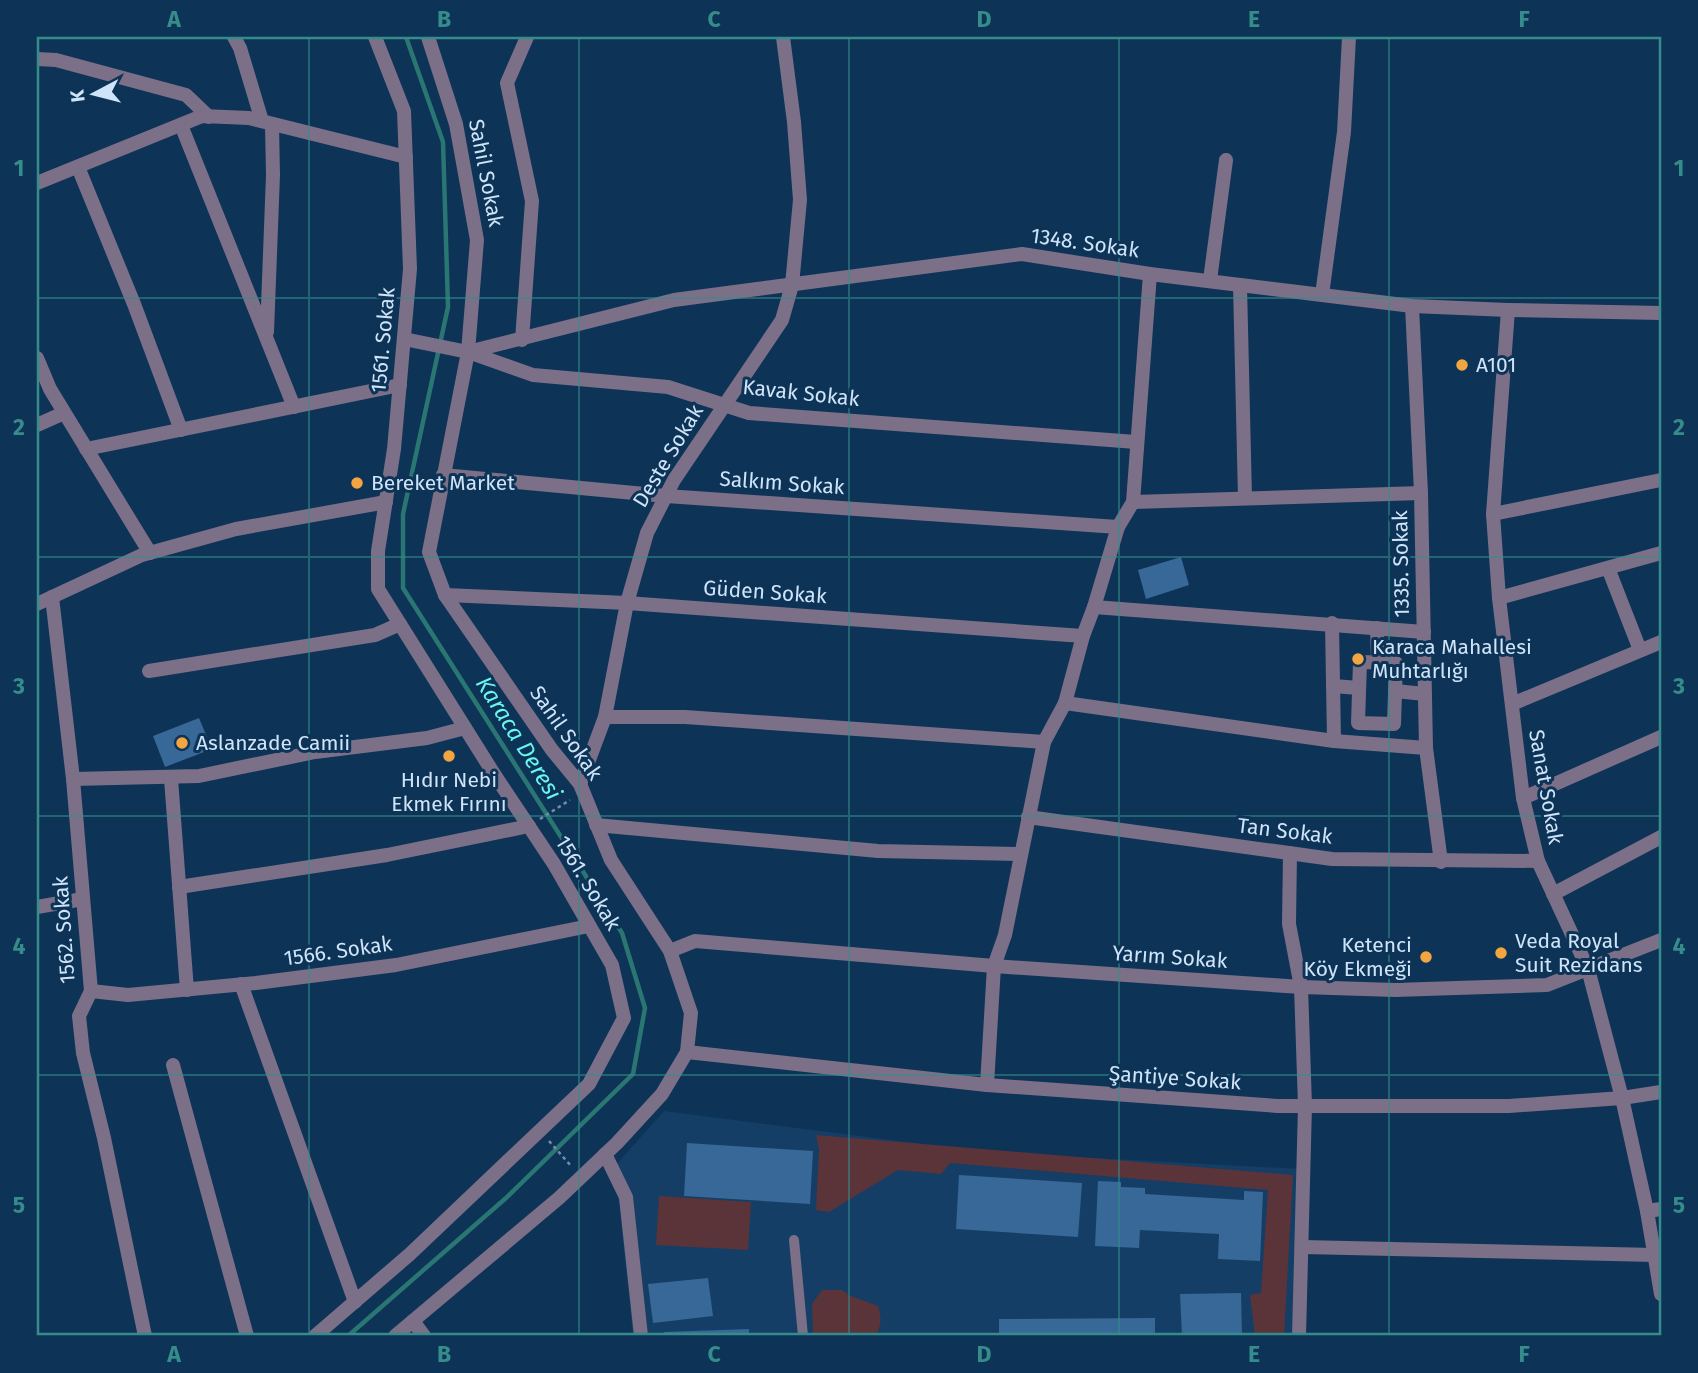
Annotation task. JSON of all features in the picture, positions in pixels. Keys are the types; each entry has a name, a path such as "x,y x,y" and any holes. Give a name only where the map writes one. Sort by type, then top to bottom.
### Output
{"street":[{"path":"234,37 267,122 273,175 266,337"},
{"name":"1561. Sokak","path":"315,1336 410,1254 589,1084 624,1018 612,965 554,864 378,589 378,551 394,449 410,269 404,111 375,37"},
{"name":"Sahil Sokak","path":"395,1336 581,1177 662,1094 687,1052 691,1013 670,951 611,860 582,788 552,750 445,595 429,552 468,352 477,240 456,124 428,37"},
{"path":"522,340 532,201 507,83 527,37"},
{"name":"Deste Sokak","path":"582,788 605,717 627,603 647,533 666,496 724,404 782,320 792,285 800,200 794,122 783,37"},
{"path":"1322,295 1344,132 1349,37"},
{"path":"37,59 55,60 186,95 209,117"},
{"path":"37,183 202,116 249,118 406,157"},
{"path":"181,125 294,407"},
{"path":"1210,280 1226,160"},
{"path":"78,167 134,304 181,430"},
{"name":"1348. Sokak","path":"468,352 674,300 1021,254 1150,274 1412,306 1661,313"},
{"path":"986,1085 995,966 1005,935 1044,742 1065,703 1118,527 1133,502 1150,274"},
{"path":"1240,285 1245,498"},
{"name":"1335. Sokak","path":"1412,306 1421,494 1426,748 1441,862"},
{"name":"Sanat Sokak","path":"1508,310 1493,513 1499,598 1523,798 1538,861 1588,970 1654,1210 1655,1255 1661,1294"},
{"name":"Kavak Sokak","path":"404,339 468,352 533,375 668,387 749,413 1136,442"},
{"path":"37,358 50,389 150,553"},
{"path":"86,449 400,385"},
{"path":"37,425 64,413"},
{"name":"Salkım Sokak","path":"443,475 666,496 1118,527"},
{"path":"1493,513 1661,480"},
{"path":"1133,502 1421,494"},
{"path":"42,598 150,553 236,529 386,502"},
{"path":"1499,598 1661,553"},
{"path":"1608,568 1640,650"},
{"name":"Güden Sokak","path":"445,595 627,603 1083,636"},
{"name":"1562. Sokak","path":"42,598 73,779 91,990 79,1016 83,1053 104,1138 145,1336"},
{"path":"1094,607 1424,632"},
{"path":"1332,623 1334,741"},
{"path":"149,671 375,635 400,624"},
{"path":"1377,628 1378,662"},
{"path":"1512,704 1661,642"},
{"path":"1360,662 1378,662 1396,663 1394,724 1358,723 1360,662"},
{"path":"1333,686 1359,688"},
{"path":"1395,691 1425,694"},
{"path":"1065,703 1334,741 1426,748"},
{"path":"605,717 685,717 1044,742"},
{"path":"1373,744 1374,723"},
{"path":"73,779 171,779 199,776 315,752 427,738 465,728"},
{"path":"1523,798 1661,737"},
{"path":"171,779 187,990"},
{"name":"Tan Sokak","path":"1028,817 1332,859 1538,861"},
{"path":"596,825 878,851 1021,854"},
{"path":"179,887 387,855 529,826"},
{"path":"1553,894 1661,837"},
{"path":"1290,853 1289,925 1301,987 1305,1106 1299,1336"},
{"path":"37,906 83,899"},
{"name":"1566. Sokak","path":"91,990 128,995 396,965 589,926"},
{"name":"Yarım Sokak","path":"670,951 695,941 995,966 1301,987 1395,990 1547,985 1661,940"},
{"path":"241,984 355,1302"},
{"name":"Şantiye Sokak","path":"687,1052 986,1085 1265,1105 1509,1106 1622,1098 1661,1092"},
{"path":"173,1065 247,1336"},
{"path":"605,1154 626,1197 641,1336"},
{"path":"1303,1247 1655,1255"},
{"path":"413,1321 424,1336"}],"lane":[{"path":"794,1240 803,1336"}],"path":[{"path":"529,826 582,788"},
{"path":"539,1131 581,1177"}],"shaded area":[{"path":"664,1111 984,1152 1302,1169 1294,1336 633,1336 615,1166"},
{"path":"816,1135 1293,1175 1284,1336 1255,1336 1250,1295 1261,1293 1268,1190 950,1163 941,1174 898,1170 829,1212 816,1210 819,1149"},
{"path":"659,1196 751,1202 748,1250 656,1245"},
{"path":"822,1290 842,1290 878,1306 880,1321 876,1336 813,1336 812,1304"}],"building":[{"path":"1181,557 1189,585 1146,599 1138,570"},
{"name":"Aslanzade Camii","path":"199,718 212,749 165,767 153,736"},
{"path":"687,1143 813,1151 810,1204 684,1196"},
{"path":"959,1175 1082,1183 1078,1237 956,1229"},
{"path":"1098,1181 1121,1182 1121,1187 1145,1188 1145,1194 1244,1200 1244,1191 1263,1192 1260,1261 1218,1259 1219,1234 1140,1230 1139,1248 1095,1246"},
{"path":"708,1278 713,1316 653,1323 648,1284"},
{"path":"1241,1293 1242,1336 1182,1336 1180,1294"},
{"path":"1155,1318 1155,1336 999,1336 999,1319"},
{"path":"749,1329 749,1336 664,1336 664,1332"}],"waterway":[{"name":"Karaca Deresi","path":"348,1336 506,1198 633,1074 645,1008 622,933 403,588 403,514 448,307 443,142 406,37"}],"place":[{"name":"A101","path":"1462,365"},
{"name":"Bereket Market","path":"357,483"},
{"name":"Karaca Mahallesi Muhtarlığı","path":"1358,659"},
{"name":"Aslanzade Camii","path":"182,743"},
{"name":"Hıdır Nebi Ekmek Fırını","path":"449,756"},
{"name":"Veda Royal Suit Rezidans","path":"1501,953"},
{"name":"Ketenci Köy Ekmeği","path":"1426,957"}]}
